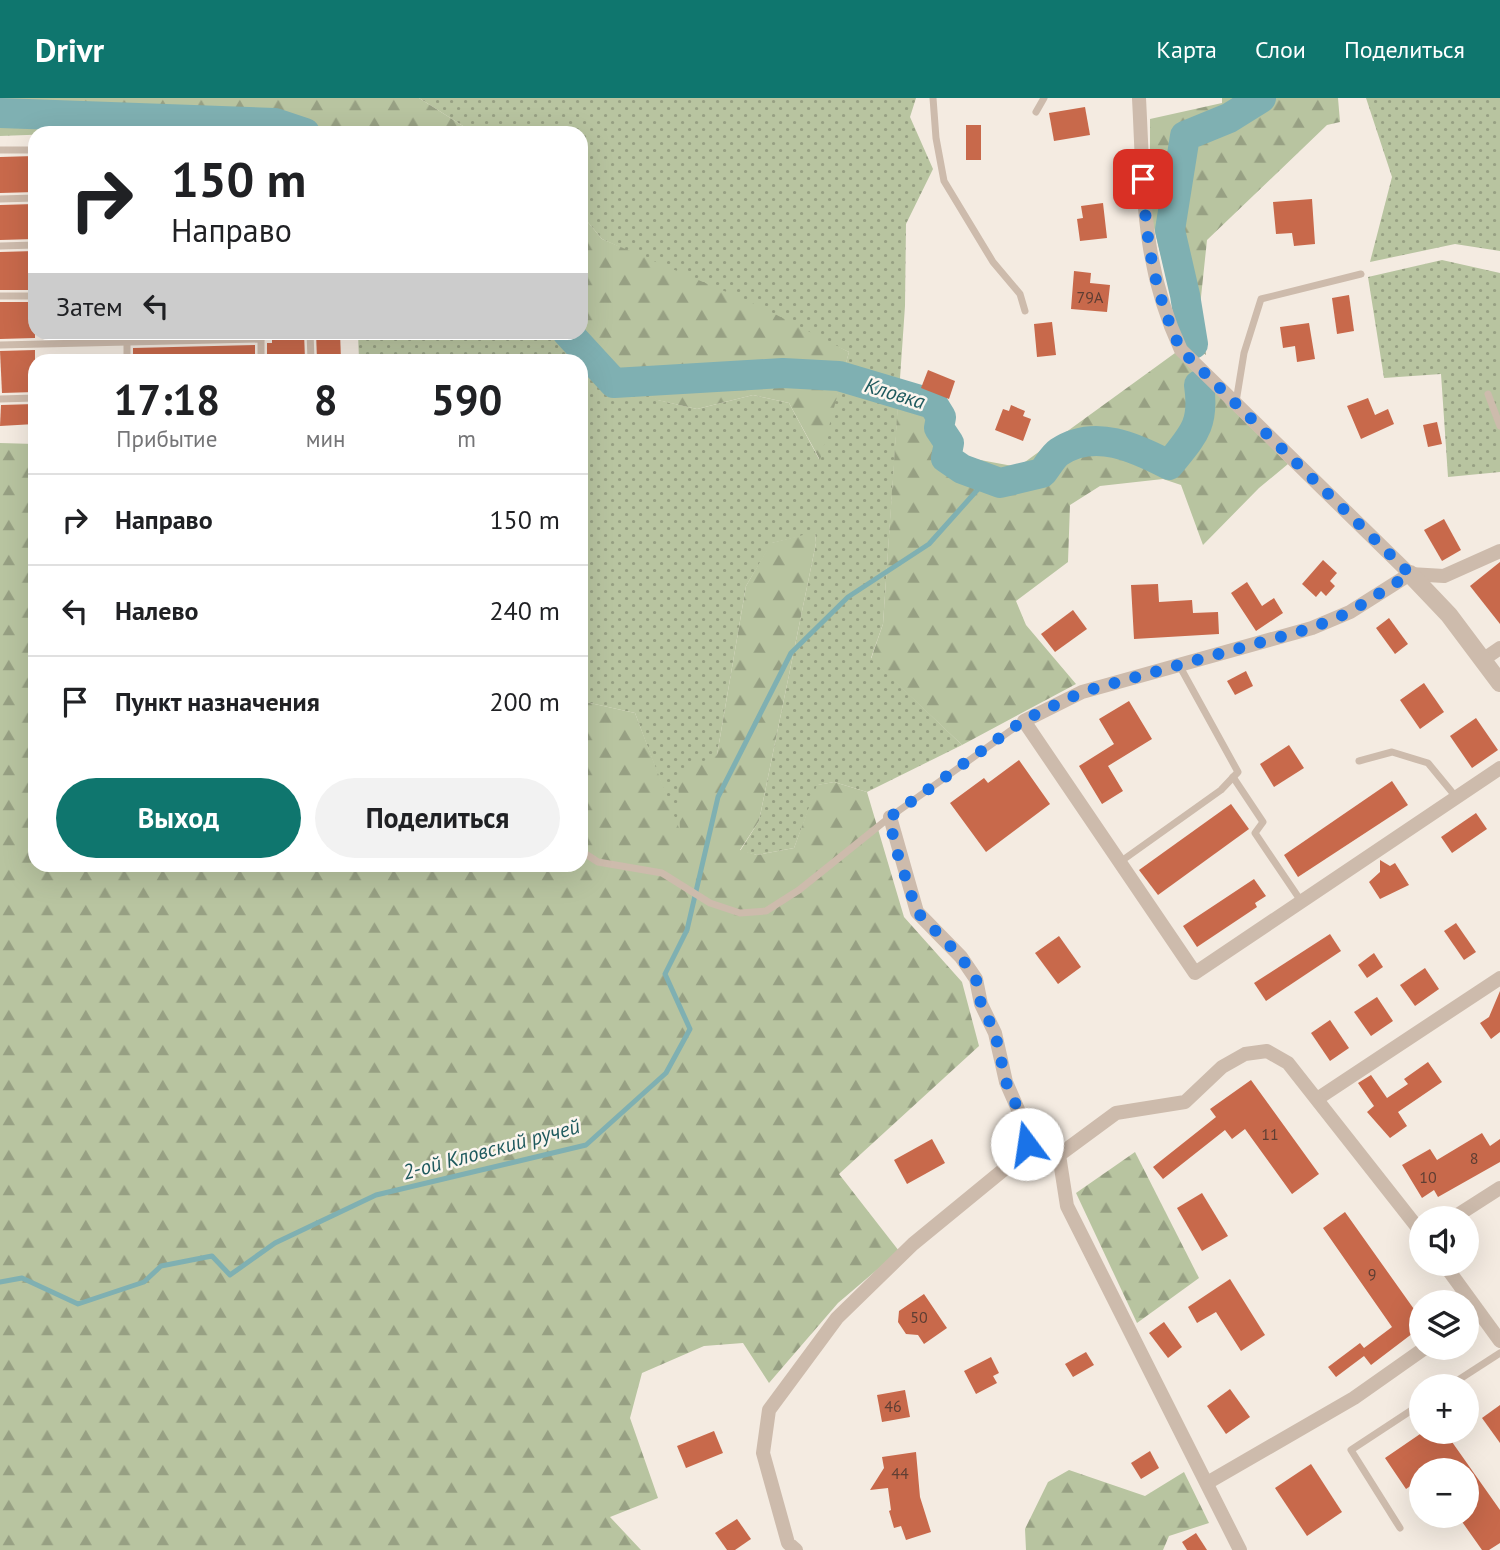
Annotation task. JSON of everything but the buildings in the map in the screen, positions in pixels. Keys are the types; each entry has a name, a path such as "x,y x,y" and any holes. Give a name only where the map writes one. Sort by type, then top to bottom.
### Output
{"street":[{"path":"1139,98 1146,234 1162,309 1181,350 1410,574 1449,615 1500,683"},
{"path":"1500,551 1444,576 1410,574 1350,612 1312,628 1082,692 1024,720 1195,973 1500,768"},
{"path":"1484,659 1500,648"},
{"path":"796,1550 788,1543 763,1453 769,1410 837,1318 913,1244 1013,1161 1027,1144 1027,1130 1006,1082 995,1033 981,1004 976,979 961,957 917,912 898,856 890,817"},
{"path":"1317,1100 1500,978"},
{"path":"1059,1155 1116,1114 1185,1102 1222,1067 1245,1054 1267,1051 1288,1063 1409,1217"},
{"path":"1027,1144 1059,1155"},
{"path":"1059,1155 1067,1206 1240,1550"},
{"path":"1472,1206 1500,1188"},
{"path":"1479,1321 1500,1341"},
{"path":"1207,1483 1354,1398 1409,1359"}],"lane":[{"path":"933,98 936,138 944,181 993,262 1020,294 1025,311"},
{"path":"1036,112 1044,98"},
{"path":"0,150 28,150"},
{"path":"0,199 28,198"},
{"path":"0,246 28,245"},
{"path":"1236,402 1244,353 1261,299 1361,274"},
{"path":"0,296 28,296"},
{"path":"0,345 172,340"},
{"path":"127,342 127,354"},
{"path":"1488,394 1500,426"},
{"path":"0,399 28,398"},
{"path":"1119,862 1221,790 1238,772 1179,665"},
{"path":"588,856 598,862 662,873 720,907 740,913 766,911 799,890 890,817 1024,720"},
{"path":"1359,761 1392,752 1428,763 1456,797"},
{"path":"1233,777 1263,822 1255,833 1301,901"},
{"path":"1468,1374 1500,1353"},
{"path":"1400,1528 1351,1450 1409,1412"}],"green space":[{"path":"0,98 419,98 463,126 28,126 28,135 0,136"},
{"path":"419,98 916,98 910,117 933,169 906,224 905,306 883,624 871,658 962,745 867,792 834,782 818,785 794,848 757,855 740,851 759,821 816,543 815,533 772,543 746,586 717,755 680,834 635,713 588,703 588,354 359,354 358,340 572,340 658,400 697,409 753,395 789,403 819,459 849,352 602,239 588,222 588,126 463,126"},
{"path":"1222,98 1338,98 1340,122 1327,125 1207,240 1199,316 1206,355 1181,336 1150,212 1150,119 1222,103"},
{"path":"1366,98 1500,98 1500,251 1455,244 1370,262 1392,177"},
{"path":"588,222 602,239 757,305 849,352 820,460 789,403 753,395 697,409 657,400 572,340 588,340"},
{"path":"1442,260 1500,273 1500,472 1448,477 1441,374 1384,378 1368,277"},
{"path":"1175,353 1288,464 1259,488 1203,545 1181,485 1163,479 1100,486 1070,505 1068,562 1016,601 1026,625 1076,684 962,745 871,659 883,624 899,387 937,400 953,429 959,456 1018,467"},
{"path":"0,443 28,444 28,872 588,872 588,703 635,713 680,831 678,773 717,755 746,586 771,543 815,532 816,543 759,821 740,850 757,855 794,848 817,785 834,782 867,792 904,917 962,982 979,1046 839,1174 899,1251 838,1303 769,1383 743,1343 704,1346 642,1373 630,1418 658,1498 610,1517 641,1550 0,1550"},
{"path":"1135,1152 1199,1278 1137,1323 1076,1193"},
{"path":"1069,1470 1145,1496 1184,1472 1209,1523 1169,1536 1163,1550 1026,1550 1025,1529 1048,1482"}],"waterway":[{"name":"Кловка","path":"1193,344 1170,230 1185,136 1229,118 1261,98"},
{"name":"Кловка","path":"0,113 275,123 284,126"},
{"name":"Кловка","path":"574,340 587,354"},
{"name":"Кловка","path":"588,355 614,383 783,373 839,376 933,404 941,417 939,428 949,443 946,458 962,469 1000,483 1042,473 1059,452 1087,442 1115,443 1143,452 1169,465 1195,429 1200,410 1199,385"},
{"name":"2-ой Кловский ручей","path":"0,1282 22,1278 78,1304 144,1282 161,1266 212,1256 230,1275 275,1243 376,1195 586,1145 666,1073 690,1029 665,974 687,930 718,797 791,653 848,597 929,544 988,478"}],"route":[{"path":"1027,1144 1027,1130 1006,1082 995,1033 981,1004 976,979 961,957 917,912 894,843 890,817 1024,720 1082,692 1312,628 1350,612 1410,574 1181,350 1162,309 1146,234 1143,179"}]}
